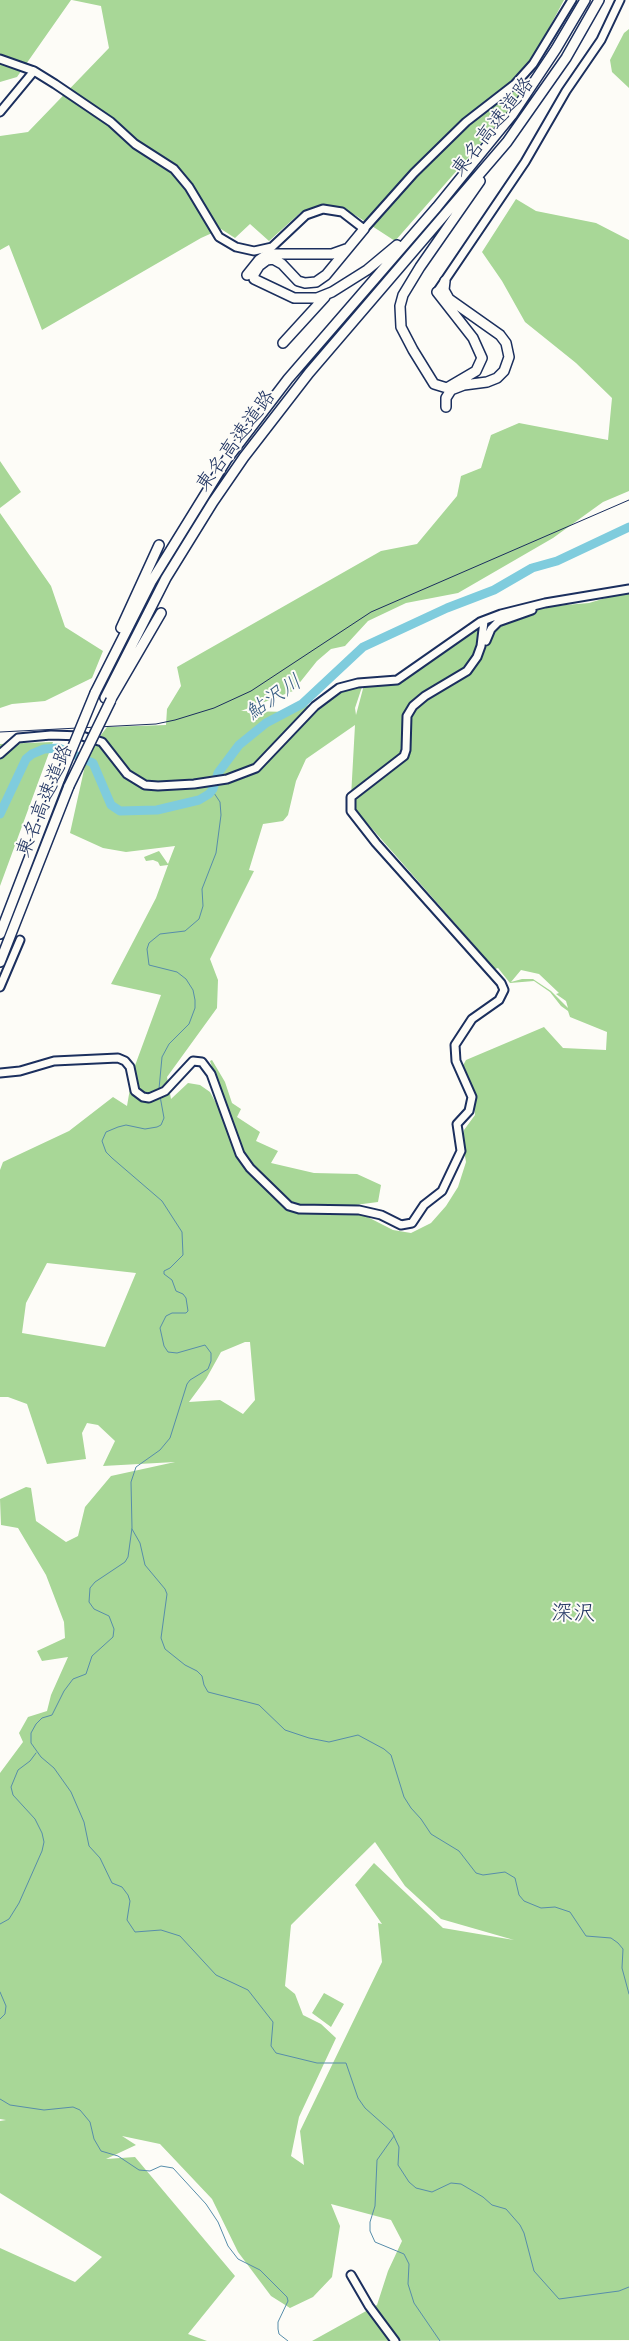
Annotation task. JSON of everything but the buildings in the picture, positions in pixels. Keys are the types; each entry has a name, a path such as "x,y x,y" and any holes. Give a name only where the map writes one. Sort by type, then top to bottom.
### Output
{"highway":[{"name":"東名高速道路","path":"0,934 95,693 151,582 206,490 232,452 288,379 437,207 512,114 556,49 585,0"},
{"name":"東名高速道路","path":"0,962 69,786 134,638 166,578 208,510 244,457 315,366 507,142 566,58 599,0"},
{"path":"437,292 473,338 482,358 476,371 447,388 438,386 432,380 404,333 399,316 401,301 420,267 507,142"},
{"path":"283,343 310,312 332,292 379,260 437,207"},
{"path":"247,275 261,258 268,254 328,255 340,253 364,229"},
{"path":"332,292 311,299 294,298 254,279 254,274 261,263 273,260 282,264 298,281 305,283 316,282 326,275 364,229"},
{"path":"445,281 444,290 448,299 500,335 506,342 509,357 504,370 496,378 487,382 464,385 451,390 446,398 446,407"},
{"path":"102,678 124,622 159,545"},
{"path":"108,699 161,613"}],"street":[{"path":"0,59 34,71 111,122 135,144 174,169 189,187 218,237 236,247 254,251 272,247 306,215 323,209 342,212 364,229 414,173 459,128 515,84 533,64 572,0"},
{"path":"437,292 525,162 566,91 601,40 620,0"},
{"path":"0,112 34,71"},
{"path":"0,754 18,738 51,735 87,737 102,742 127,774 145,785 194,784 226,779 256,768 315,706 339,688 358,683 397,680 484,621 512,610 629,589"},
{"path":"480,649 491,629 498,622 540,608 545,604"},
{"path":"0,1073 20,1071 54,1061 118,1058 130,1067 133,1086 138,1094 148,1097 166,1089 193,1061 205,1064 240,1154 250,1168 285,1203 294,1208 359,1210 381,1215 404,1226 412,1223 424,1205 442,1191 461,1151 457,1124 469,1111 472,1104 470,1090 456,1061 455,1045 472,1019 499,1000 504,990 501,983 376,843 351,811 350,802 351,797 404,756 406,750 407,716 413,706 467,671 478,657 484,621"},
{"path":"0,987 20,940"},
{"path":"352,2275 369,2306 395,2341"}],"green space":[{"path":"0,0 71,0 17,77 0,82"},
{"path":"72,0 564,0 533,58 519,96 503,118 395,241 355,215 328,205 300,213 269,241 250,224 235,238 221,229 201,238 42,330 9,245 0,250 0,136 28,132 109,48 101,6"},
{"path":"629,29 629,88 612,72 610,60 624,33"},
{"path":"516,199 536,211 596,223 629,240 629,491 603,502 553,538 458,593 406,603 368,621 345,646 331,649 317,661 293,691 241,711 292,712 364,681 355,708 356,715 364,685 380,684 416,666 484,621 499,624 519,609 589,603 629,591 629,2340 312,2341 377,2305 388,2271 402,2241 391,2220 331,2204 340,2226 332,2277 313,2297 290,2308 271,2296 238,2252 212,2199 160,2144 122,2136 136,2145 106,2159 135,2157 235,2276 188,2334 207,2341 0,2341 0,2248 75,2282 102,2257 0,2193 0,2121 6,2120 0,2119 0,1773 23,1742 19,1733 28,1717 47,1711 51,1695 68,1657 42,1661 37,1651 65,1638 64,1622 46,1575 18,1528 1,1525 0,1499 26,1487 31,1488 36,1521 66,1542 78,1536 85,1507 111,1476 175,1462 103,1466 115,1441 98,1425 87,1423 82,1433 86,1459 47,1464 27,1404 8,1397 0,1397 0,1170 3,1162 69,1131 113,1097 127,1106 133,1071 161,995 111,984 156,898 168,865 160,866 158,862 153,860 146,861 144,857 159,851 168,864 175,846 126,852 103,848 70,833 88,752 107,727 166,725 167,709 181,686 177,667 381,551 417,544 457,496 461,476 481,468 491,435 519,423 608,440 612,398 576,363 525,322 502,281 482,252","holes":["355,725 351,797 354,808 495,969 498,968 510,983 534,981 550,992 561,1006 568,1011 570,1017 607,1032 606,1050 563,1048 544,1027 466,1060 461,1069 473,1094 475,1115 464,1130 462,1138 466,1162 458,1187 446,1206 431,1223 411,1233 393,1230 350,1208 324,1209 378,1202 381,1185 357,1174 314,1173 271,1163 278,1151 256,1141 260,1132 237,1117 241,1109 232,1103 225,1082 212,1060 210,1061 221,1091 223,1103 217,1105 210,1092 200,1085 188,1083 171,1099 167,1077 217,1008 218,980 210,959 254,871 249,870 263,824 283,821 288,815 296,781 306,759","521,970 539,974 559,993 556,994 566,1001 568,1008 551,991 533,979 511,982","47,1263 136,1273 105,1347 22,1333 26,1303","245,1342 250,1342 255,1400 243,1414 220,1400 189,1402 206,1379 221,1352","375,1842 405,1886 441,1919 514,1940 443,1928 374,1863 355,1885 382,1924 378,1923 382,1962 300,2131 304,2165 291,2156 299,2117 336,2038 321,2024 303,2015 295,1994 285,1986 291,1925"]},
{"path":"0,461 21,492 0,508"},
{"path":"0,513 51,586 65,627 103,651 92,678 45,701 12,704 0,708"},
{"path":"53,742 0,886 0,744"},
{"path":"324,1993 344,2004 331,2027 312,2013"}],"waterway":[{"name":"鮎沢川","path":"0,814 26,759 44,749 59,748 93,763 111,805 120,811 157,810 199,800 213,789 218,773 239,745 266,723 302,704 363,647 447,608 494,590 532,568 557,561 629,527"},
{"path":"159,1089 162,1057 169,1044 189,1024 195,1008 195,1000 193,990 186,979 177,972 149,965 147,949 149,943 160,934 185,931 199,919 203,906 202,889 216,853 221,815 220,802 212,790"},
{"path":"160,1096 164,1118 161,1125 145,1129 126,1125 118,1127 106,1132 102,1141 106,1152 162,1201 182,1232 183,1255 170,1268 164,1271 164,1274 172,1280 176,1291 183,1294 186,1298 188,1311 186,1313 172,1313 166,1316 160,1328 164,1346 168,1352 177,1353 205,1345 211,1353 211,1361 208,1369 190,1380 187,1384 170,1438 160,1450 136,1467 131,1482 132,1528 128,1557 125,1562 95,1582 90,1588 89,1602 94,1609 109,1616 114,1629 113,1637 92,1656 86,1674 73,1679 64,1691 52,1715 42,1718 36,1724 31,1733 31,1743 41,1757 54,1768 71,1792 84,1822 89,1846 100,1858 112,1883 122,1887 128,1895 130,1901 127,1920 135,1932 161,1930 180,1936 216,1975 248,1990 273,2022 271,2046 276,2053 317,2063 346,2063 358,2098 365,2108 392,2132 399,2147 398,2165 409,2182 416,2188 432,2192 451,2183 461,2184 483,2197 492,2205 506,2209 520,2225 524,2233 534,2271 559,2299 619,2291 629,2287"},
{"path":"132,1529 140,1543 145,1565 167,1594 161,1638 165,1649 185,1665 197,1671 202,1676 208,1692 259,1705 285,1730 309,1738 329,1742 358,1735 384,1749 391,1755 404,1797 411,1808 431,1834 459,1851 476,1873 483,1875 505,1872 515,1878 519,1895 524,1901 541,1908 555,1907 570,1912 586,1936 611,1938 618,1943 623,1949 622,1968 629,1994"},
{"path":"0,1924 9,1919 19,1903 42,1851 44,1842 35,1819 13,1795 11,1787 18,1770 30,1761 36,1753"},
{"path":"0,1992 6,2006 5,2014 0,2019"},
{"path":"0,2099 10,2105 44,2110 73,2107 80,2110 90,2122 94,2139 101,2151 118,2156 139,2170 150,2171 161,2166 173,2168 206,2204 218,2222 228,2246 238,2259 260,2270 287,2297 288,2301 278,2322 278,2329 279,2334 288,2341"},
{"path":"394,2136 377,2160 375,2206 370,2222 370,2231 375,2242 404,2254 409,2264 408,2284 414,2303 440,2341"}],"railway":[{"path":"0,732 156,724 214,708 251,691 371,612 629,500"}],"district":[{"name":"深沢","path":"573,1614"}]}
